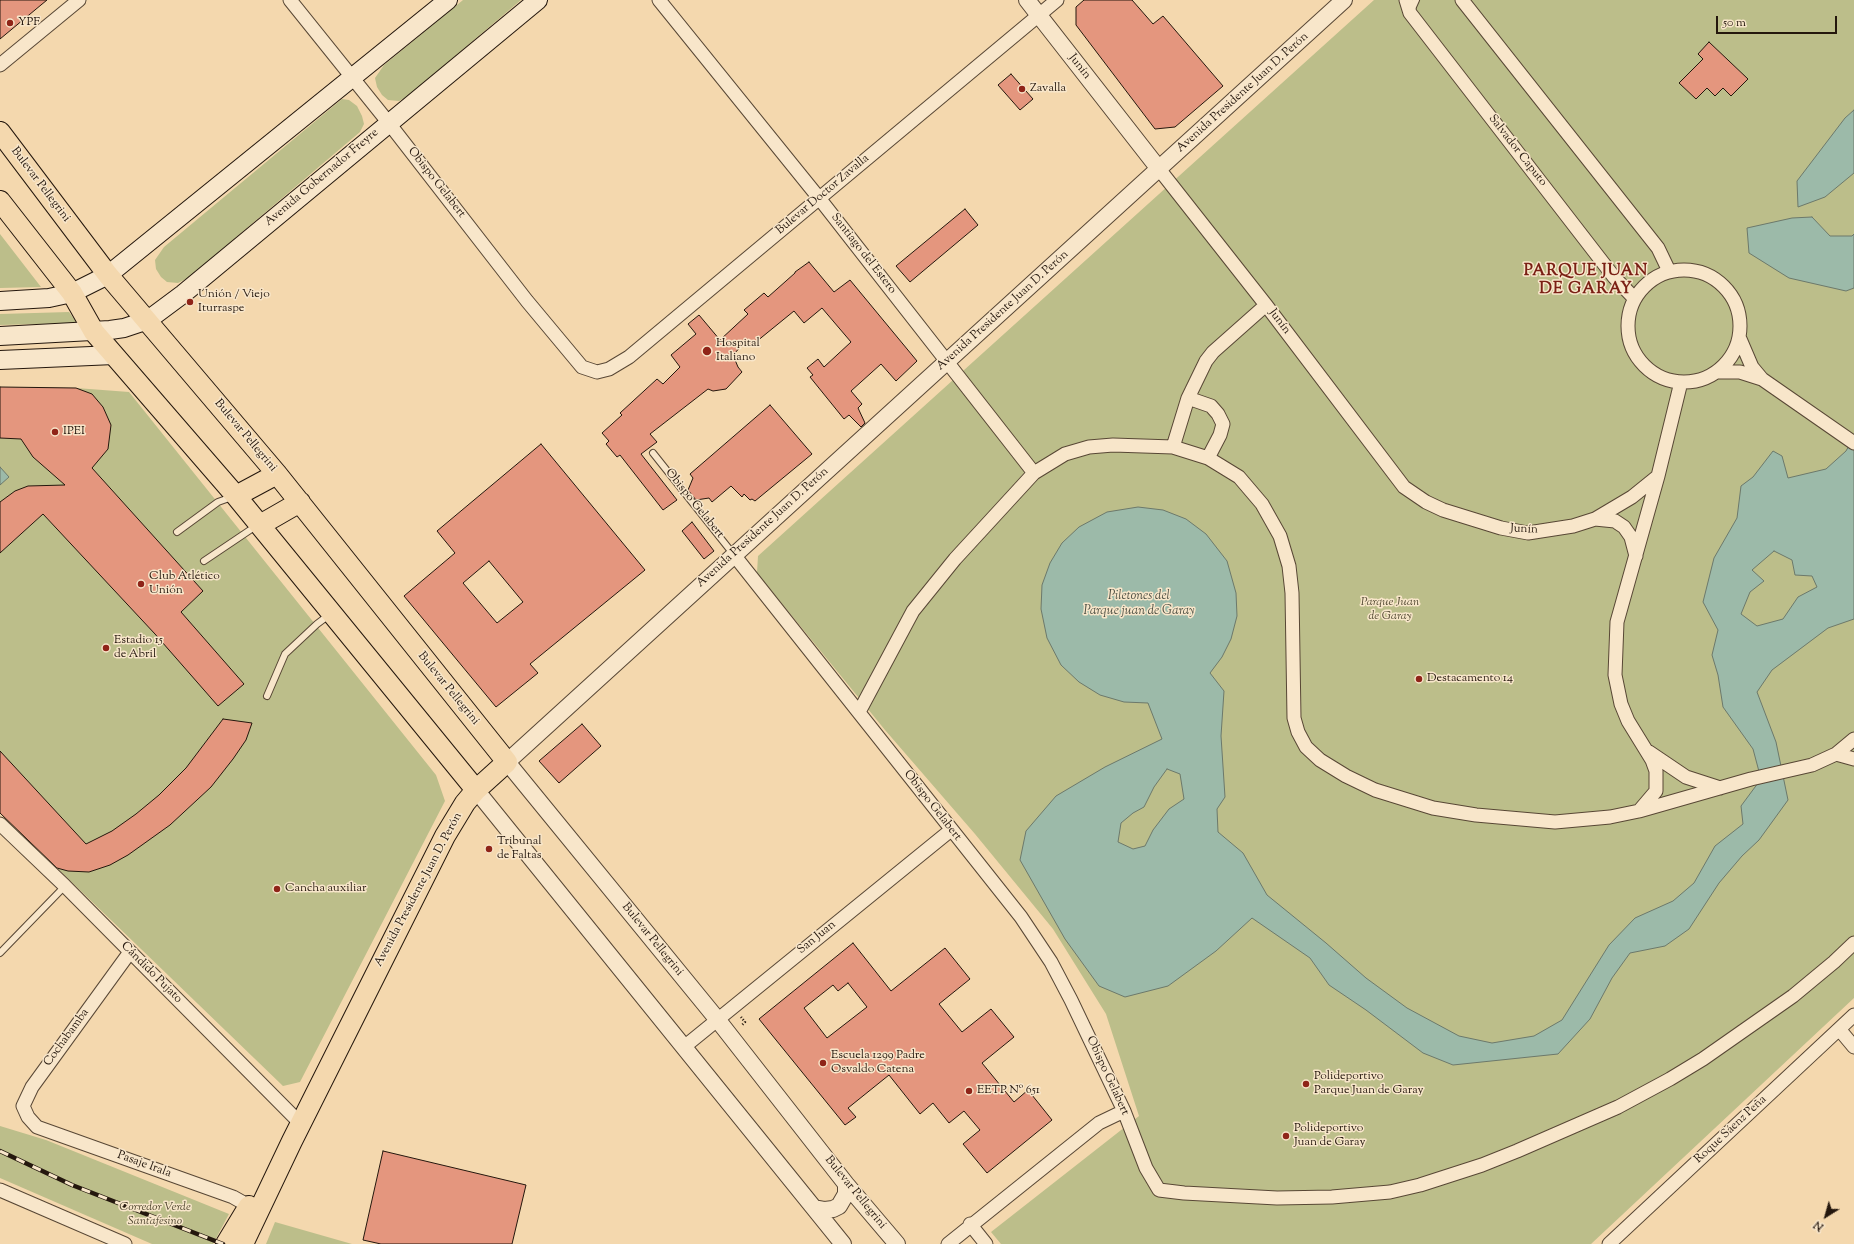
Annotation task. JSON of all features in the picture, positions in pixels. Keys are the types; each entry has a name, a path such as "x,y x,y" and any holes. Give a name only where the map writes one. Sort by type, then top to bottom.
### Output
{"main road":[{"path":"0,301 49,298 72,293 108,275 448,0"},
{"name":"Avenida Gobernador Freyre","path":"0,336 94,332 124,328 148,320 183,294 388,122 538,0"},
{"name":"Bulevar Pellegrini","path":"0,132 108,275 148,320 300,502 507,762"},
{"path":"0,201 72,293 94,332 260,524 476,790"},
{"path":"0,360 114,355"},
{"path":"236,496 277,474"},
{"path":"260,524 300,502"},
{"name":"Avenida Presidente Juan D. Perón","path":"243,1244 296,1132 445,836 465,803 476,790 507,762"},
{"name":"Avenida Presidente Juan D. Perón","path":"226,1244 296,1132"}],"street":[{"path":"0,65 79,0"},
{"name":"Obispo Gelabert","path":"290,0 388,122 527,301 582,367"},
{"name":"Santiago del Estero","path":"659,0 819,198 1034,473"},
{"name":"Junín","path":"1027,0 1266,305 1404,487 1426,502 1443,510 1501,528 1528,533 1573,526 1595,519 1632,497 1658,476"},
{"name":"Bulevar Doctor Zavalla","path":"582,367 597,372 609,369 629,356 1057,0"},
{"name":"Avenida Presidente Juan D. Perón","path":"507,762 1344,0"},
{"name":"Salvador Caputo","path":"1406,0 1410,13 1614,277 1634,298"},
{"path":"1462,0 1658,248 1669,271"},
{"path":"1740,339 1733,355 1723,367 1711,376 1697,381 1681,382 1666,379 1651,372 1639,360 1631,346 1627,330 1628,314 1634,298 1643,286 1655,276 1669,271 1686,269 1702,272 1717,280 1730,291 1738,306 1740,317 1740,339 1752,368 1762,379 1854,443"},
{"path":"1173,447 1188,398 1198,374 1213,352 1266,305"},
{"path":"1717,372 1730,371 1762,379"},
{"path":"1639,811 1656,791 1656,771 1652,760 1628,721 1621,704 1615,675 1617,622 1658,476 1681,382"},
{"path":"1188,398 1211,406 1218,414 1223,424 1220,435 1208,458"},
{"path":"859,712 918,605 955,559 1034,473 1065,454 1089,447 1114,445 1173,447 1208,458 1239,477 1262,504 1280,536 1289,566 1292,593 1294,718 1298,732 1306,747 1320,760 1346,776 1375,790 1432,808 1476,815 1555,822 1610,817 1639,811 1751,779 1812,765 1836,754 1854,739"},
{"name":"Junín","path":"1595,519 1615,521 1624,527 1631,537 1636,556"},
{"name":"Obispo Gelabert","path":"734,554 1021,917 1051,962 1071,1000 1124,1111 1146,1168 1159,1190 1184,1194 1277,1198 1332,1198 1390,1192 1420,1185 1482,1165 1618,1107 1670,1079 1704,1058 1793,996 1834,962 1854,943"},
{"path":"1644,749 1686,777 1720,788"},
{"path":"1836,754 1854,759"},
{"name":"Bulevar Pellegrini","path":"507,762 717,1019 846,1184 897,1244"},
{"path":"476,790 843,1244"},
{"name":"Cándido Pujato","path":"2,829 65,886 130,952 296,1132"},
{"name":"San Juan","path":"684,1047 951,830"},
{"name":"Cochabamba","path":"37,1127 28,1117 23,1106 32,1086 130,952"},
{"name":"Roque Sáenz Peña","path":"1609,1244 1854,1015"},
{"path":"1839,1029 1854,1047"},
{"path":"948,1244 970,1224 1099,1123 1124,1111"},
{"name":"Pasaje Irala","path":"37,1127 233,1197 249,1206"},
{"path":"814,1208 825,1210 833,1209 839,1206 846,1194 846,1184"},
{"path":"0,1190 118,1243"},
{"path":"970,1224 986,1244"}],"lane":[{"path":"1410,13 1416,0"},
{"name":"Obispo Gelabert","path":"653,453 734,554"},
{"path":"177,532 218,502 236,496"},
{"path":"204,561 260,524"},
{"path":"267,696 286,654 317,624 332,613"},
{"path":"0,953 65,886"}],"green space":[{"path":"463,0 521,0 408,96 399,101 388,100 382,95 377,87 375,78 384,65"},
{"name":"Parque Juan de Garay","path":"1374,0 1854,0 1854,998 1591,1244 1001,1244 991,1232 1139,1116 1106,1014 1053,929 975,834 885,730 757,573 758,556"},
{"path":"342,99 349,100 357,106 364,124 360,132 188,278 178,283 167,282 161,277 156,269 155,260 164,247"},
{"path":"0,234 41,287 0,288"},
{"path":"69,312 77,323 0,325 0,314"},
{"name":"Club Atlético Unión","path":"0,387 76,388 129,392 436,775 445,801 300,1082 283,1086 56,867 54,869 0,813"},
{"name":"Corredor Verde Santafesino","path":"0,1126 46,1140 229,1214 213,1244 152,1244 0,1178"},
{"path":"275,1222 352,1244 266,1244"}],"water":[{"path":"1854,110 1854,173 1825,197 1798,207 1797,181 1845,118"},
{"path":"1812,217 1830,236 1852,236 1854,234 1854,288 1846,291 1789,278 1749,253 1747,228 1792,218"},
{"name":"Piletones del Parque juan de Garay","path":"1854,437 1854,619 1828,628 1772,670 1757,692 1776,742 1788,800 1759,840 1742,856 1719,883 1689,929 1665,946 1630,953 1612,978 1590,1019 1558,1054 1453,1065 1423,1053 1366,1010 1329,985 1310,958 1252,918 1216,951 1168,986 1125,997 1099,986 1065,939 1020,860 1026,831 1056,796 1105,767 1162,739 1148,703 1124,702 1100,695 1079,682 1061,665 1047,638 1041,609 1042,585 1050,563 1062,543 1079,527 1107,512 1138,507 1163,510 1186,519 1206,534 1227,561 1236,593 1237,616 1231,639 1222,657 1210,673 1224,691 1221,736 1225,797 1217,809 1218,832 1243,853 1267,895 1366,978 1407,1008 1459,1036 1492,1043 1534,1036 1562,1020 1609,945 1635,918 1673,901 1694,883 1715,846 1743,824 1741,806 1761,779 1753,749 1723,707 1718,675 1712,655 1718,630 1703,602 1714,558 1737,518 1741,486 1753,477 1773,451 1782,456 1788,478 1826,469 1846,451","holes":["1774,551 1792,560 1795,575 1812,576 1817,587 1798,597 1783,619 1757,626 1741,614 1750,592 1764,581 1752,570","1167,769 1180,774 1184,799 1169,809 1153,830 1145,846 1133,849 1118,842 1121,823 1133,813 1144,807 1154,787"]},
{"path":"0,467 9,477 0,485"}],"building":[{"name":"YPF","path":"0,0 47,0 0,39"},
{"path":"1084,0 1132,0 1153,24 1163,16 1223,86 1175,127 1155,129 1076,25 1076,7"},
{"path":"1709,42 1748,79 1731,96 1723,88 1715,96 1707,88 1696,99 1679,83 1703,59 1698,54"},
{"path":"1011,74 1033,99 1020,110 998,85"},
{"path":"965,209 978,225 910,282 896,266"},
{"path":"809,262 834,292 850,280 917,361 896,381 881,364 851,391 862,404 858,408 865,423 861,427 849,415 844,419 810,377 813,375 807,368 818,359 824,367 851,342 822,308 804,323 794,311 751,346 745,342 733,355 742,372 726,389 713,391 708,389 650,434 657,442 641,454 677,500 663,510 620,455 617,457 606,444 609,441 602,433 622,415 620,413 657,379 663,384 680,367 671,355 696,334 688,324 699,315 720,340 748,314 744,310 764,293 768,297 795,272"},
{"path":"0,387 76,388 92,394 103,407 111,425 108,449 92,468 203,591 181,612 244,684 218,706 155,634 43,514 0,553 0,502 15,491 28,486 65,485 33,457 21,439 0,438"},
{"path":"770,405 812,454 755,501 752,499 750,500 744,494 742,497 731,486 712,502 709,498 696,500 688,490 693,478 690,474"},
{"path":"541,444 645,570 530,664 538,673 496,707 404,596 455,553 437,531","holes":["489,561 523,602 497,623 463,583"]},
{"path":"692,522 714,551 704,559 682,531"},
{"path":"223,719 252,723 246,740 233,759 211,787 170,825 128,855 110,865 89,872 68,871 57,868 0,813 0,751 86,844 112,831 159,795 186,768"},
{"path":"582,724 601,746 559,783 539,761"},
{"path":"853,943 891,991 945,948 970,979 939,1004 962,1032 991,1009 1014,1037 982,1063 1014,1102 1028,1090 1052,1120 987,1173 963,1144 980,1130 964,1111 949,1123 933,1103 920,1114 889,1075 848,1108 856,1117 845,1125 759,1019","holes":["848,983 867,1007 827,1038 804,1008 833,985 838,991"]},
{"path":"383,1151 526,1185 512,1244 381,1244 363,1240"}],"railway":[{"path":"0,1151 72,1185 223,1244"}],"place":[{"name":"YPF","path":"10,23"},
{"name":"Zavalla","path":"1022,89"},
{"name":"Unión / Viejo Iturraspe","path":"190,302"},
{"name":"Hospital Italiano","path":"707,351"},
{"name":"IPEI","path":"55,432"},
{"name":"Club Atlético Unión","path":"141,584"},
{"name":"Estadio 15 de Abril","path":"106,648"},
{"name":"Destacamento 14","path":"1419,679"},
{"name":"Tribunal de Faltas","path":"489,849"},
{"name":"Cancha auxiliar","path":"277,889"},
{"name":"Escuela 1299 Padre Osvaldo Catena","path":"823,1063"},
{"name":"Polideportivo Parque Juan de Garay","path":"1306,1084"},
{"name":"EETP Nº 651","path":"969,1091"},
{"name":"Polideportivo Juan de Garay","path":"1286,1136"}],"district":[{"name":"PARQUE JUAN DE GARAY","path":"1586,281"}]}
